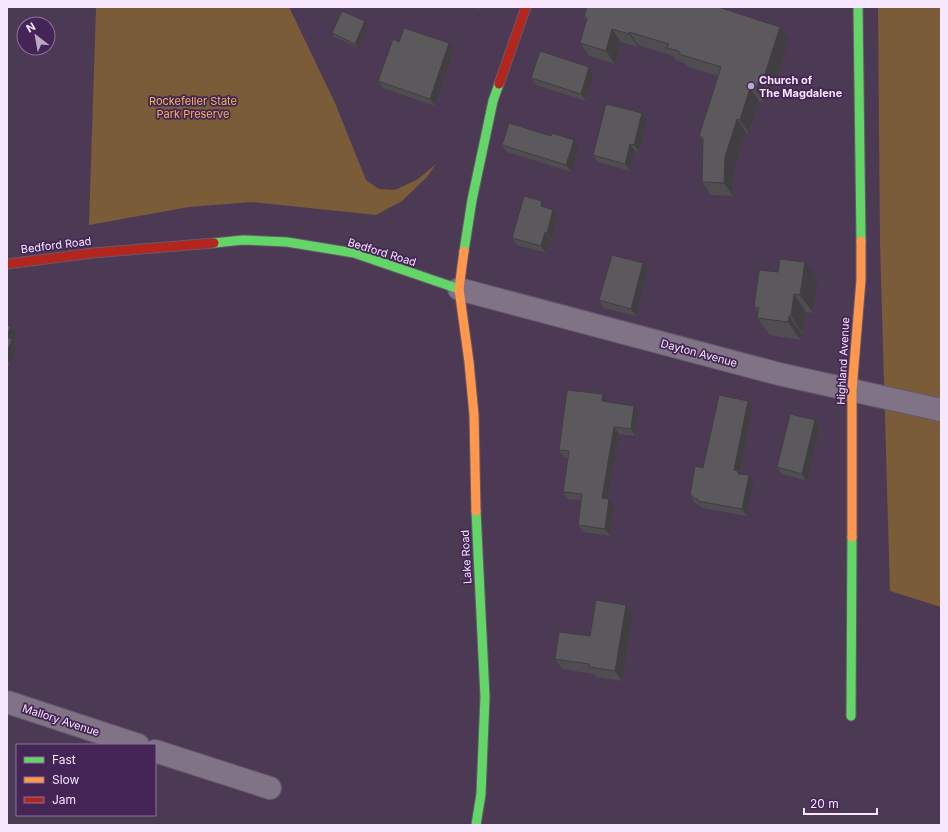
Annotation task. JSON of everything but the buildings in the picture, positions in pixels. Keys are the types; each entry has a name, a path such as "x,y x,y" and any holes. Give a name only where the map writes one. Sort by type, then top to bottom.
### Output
{"street":[{"path":"459,289 472,200 493,101 526,7"},
{"name":"Highland Avenue","path":"851,716 852,390 861,280 858,7"},
{"name":"Bedford Road","path":"7,264 93,252 243,240 287,242 354,254 459,289"},
{"name":"Dayton Avenue","path":"459,289 779,374 941,410"},
{"name":"Lake Road","path":"459,289 470,369 474,415 476,525 485,697 481,794 476,825"},
{"name":"Mallory Avenue","path":"7,702 135,744"},
{"path":"156,751 270,788"}],"green space":[{"name":"Rockefeller State Park Preserve","path":"96,7 289,7 335,103 366,180 379,189 395,190 418,179 436,164 427,177 402,201 376,215 252,202 189,207 89,225"},
{"path":"878,7 941,7 941,607 890,591 880,243"}],"traffic: fast":[{"path":"858,7 861,241"},
{"path":"464,251 472,200 493,101 499,84"},
{"path":"214,243 243,240 287,242 354,253 459,289"},
{"path":"476,511 485,697 481,794 476,825"},
{"path":"851,716 852,537"}],"traffic: slow":[{"path":"852,537 852,390 861,280 861,241"},
{"path":"464,251 459,289 469,362 474,415 476,511"}],"traffic: jam":[{"path":"499,84 526,7"},
{"path":"7,264 93,253 214,243"}],"place":[{"name":"Church of The Magdalene","path":"751,86"}]}
